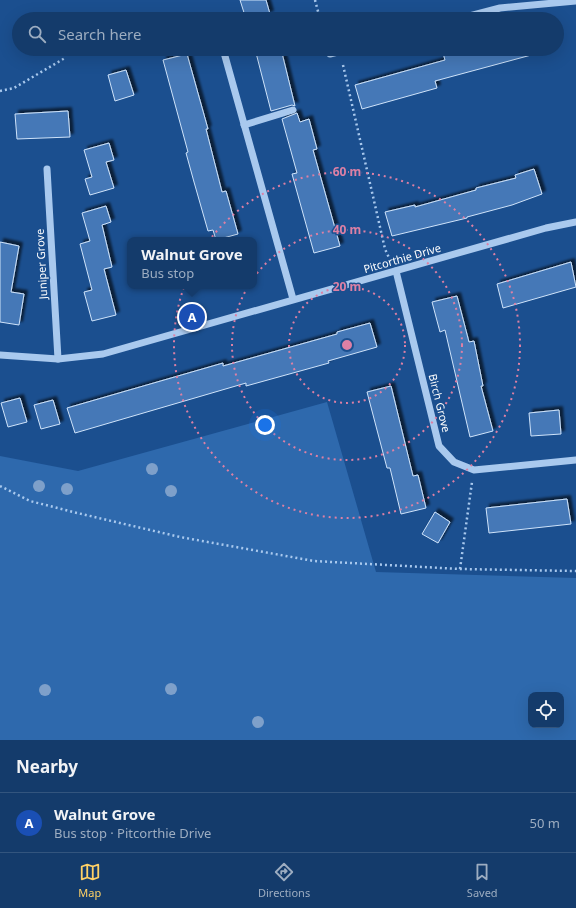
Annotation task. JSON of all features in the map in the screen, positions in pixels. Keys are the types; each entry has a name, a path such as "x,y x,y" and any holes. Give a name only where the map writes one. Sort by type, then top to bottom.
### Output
{"street":[{"path":"485,12 500,8 576,1"},
{"path":"225,56 293,299"},
{"path":"244,125 293,110"},
{"name":"Juniper Grove","path":"47,169 58,359"},
{"name":"Pitcorthie Drive","path":"0,355 58,359 103,354 155,341 293,299 546,228 576,222"},
{"name":"Birch Grove","path":"396,271 439,446 454,462 474,470 576,460"}],"path":[{"path":"315,0 318,12"},
{"path":"0,91 14,88 69,56"},
{"path":"341,56 385,249 396,271"},
{"path":"460,569 474,470"},
{"path":"0,486 30,501 180,537 314,561 460,569 576,571"}],"shaded area":[{"path":"327,402 376,572 576,578 576,740 0,740 0,456 78,471"}],"building":[{"path":"240,0 266,0 269,12 244,12"},
{"path":"179,56 188,56 208,129 206,129 222,192 226,191 238,234 227,237 215,237 213,230 208,231 186,153 188,152 163,60"},
{"path":"257,56 283,56 295,106 292,105 271,111"},
{"path":"444,56 528,56 435,81 437,88 362,109 355,85 445,60"},
{"path":"126,70 134,95 115,101 108,75"},
{"path":"68,111 70,137 17,139 15,114"},
{"path":"297,113 300,122 309,119 317,149 313,150 340,246 314,253 292,174 297,173 282,119"},
{"path":"109,143 114,160 106,162 114,188 90,195 85,179 92,177 84,150"},
{"path":"534,169 542,194 512,205 467,218 392,236 385,212 415,205 415,207 476,190 476,188 516,178 515,175"},
{"path":"106,206 111,222 102,225 112,267 104,269 116,315 92,321 84,292 92,290 80,244 90,241 82,213"},
{"path":"0,242 19,246 11,292 24,294 19,325 0,322"},
{"path":"571,262 576,287 503,308 497,284"},
{"path":"457,296 469,342 474,341 483,386 481,386 493,431 470,437 445,330 440,332 432,302"},
{"path":"370,323 377,347 328,361 329,363 246,386 246,383 75,433 67,408 223,363 223,366 337,334 337,332"},
{"path":"391,386 413,476 418,475 426,508 401,514 390,468 387,468 367,392"},
{"path":"20,398 27,422 8,427 1,403"},
{"path":"53,400 60,424 41,429 34,405"},
{"path":"559,410 561,434 531,436 529,413"},
{"path":"567,499 571,524 489,533 486,508"},
{"path":"435,512 450,522 438,543 422,534"}],"place":[{"name":"Walnut Grove","path":"192,317"}]}
